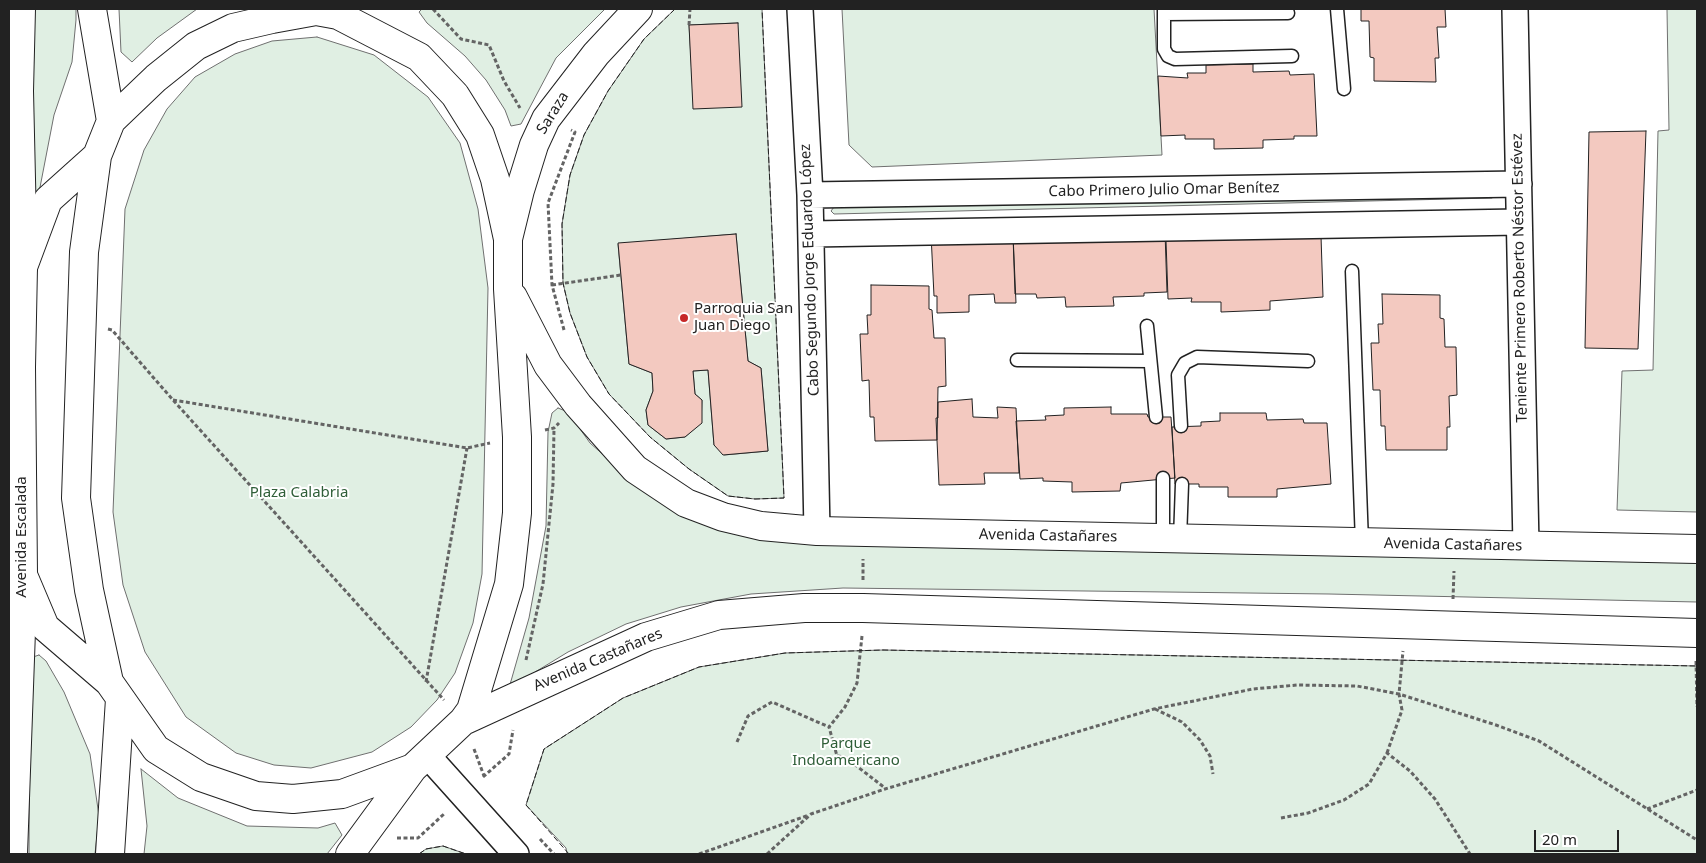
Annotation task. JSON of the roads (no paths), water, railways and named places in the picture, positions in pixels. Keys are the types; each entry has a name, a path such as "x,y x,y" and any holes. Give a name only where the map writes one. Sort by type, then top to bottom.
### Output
{"main road":[{"name":"Avenida Escalada","path":"13,854 23,575 15,367 23,267 19,90 21,9"},
{"path":"92,9 111,121"},
{"name":"Saraza","path":"508,239 534,145 546,119 596,54 638,9"},
{"path":"110,854 115,691 89,590 76,498 84,252 97,156 111,121 156,78 196,46 233,28 331,11 419,57 455,95 480,135 495,180 508,239 508,289 517,437 517,513 509,584 471,710 463,721 420,761 356,846"},
{"path":"23,267 48,200 97,156"},
{"name":"Avenida Castañares","path":"508,289 548,365 578,405 635,469 686,502 723,517 761,526 817,530 1172,539 1697,549"},
{"path":"23,575 45,627 115,691 156,748 201,777 256,796 293,799 342,794 420,761"},
{"name":"Avenida Castañares","path":"463,721 646,637 719,615 804,608 863,608 1696,633"}],"street":[{"name":"Cabo Segundo Jorge Eduardo López","path":"800,9 810,196 817,530"},
{"name":"Teniente Primero Roberto Néstor Estévez","path":"1515,9 1526,546"},
{"name":"Cabo Primero Julio Omar Benítez","path":"810,196 1518,184"},
{"path":"811,234 1519,222"},
{"path":"420,761 464,796 516,854"}],"lane":[{"path":"1337,9 1344,89"},
{"path":"1288,12 1164,12 1164,49 1168,56 1175,59 1292,56"},
{"path":"1352,271 1362,543"},
{"path":"1147,326 1156,417"},
{"path":"1181,426 1178,375 1185,363 1197,357 1308,361"},
{"path":"1017,360 1150,361"},
{"path":"1163,478 1172,539"},
{"path":"1172,539 1182,484"}],"place":[{"name":"Parroquia San Juan Diego","path":"684,318"}],"park label":[{"name":"Plaza Calabria","path":"299,493"},
{"name":"Parque Indoamericano","path":"846,752"}]}
